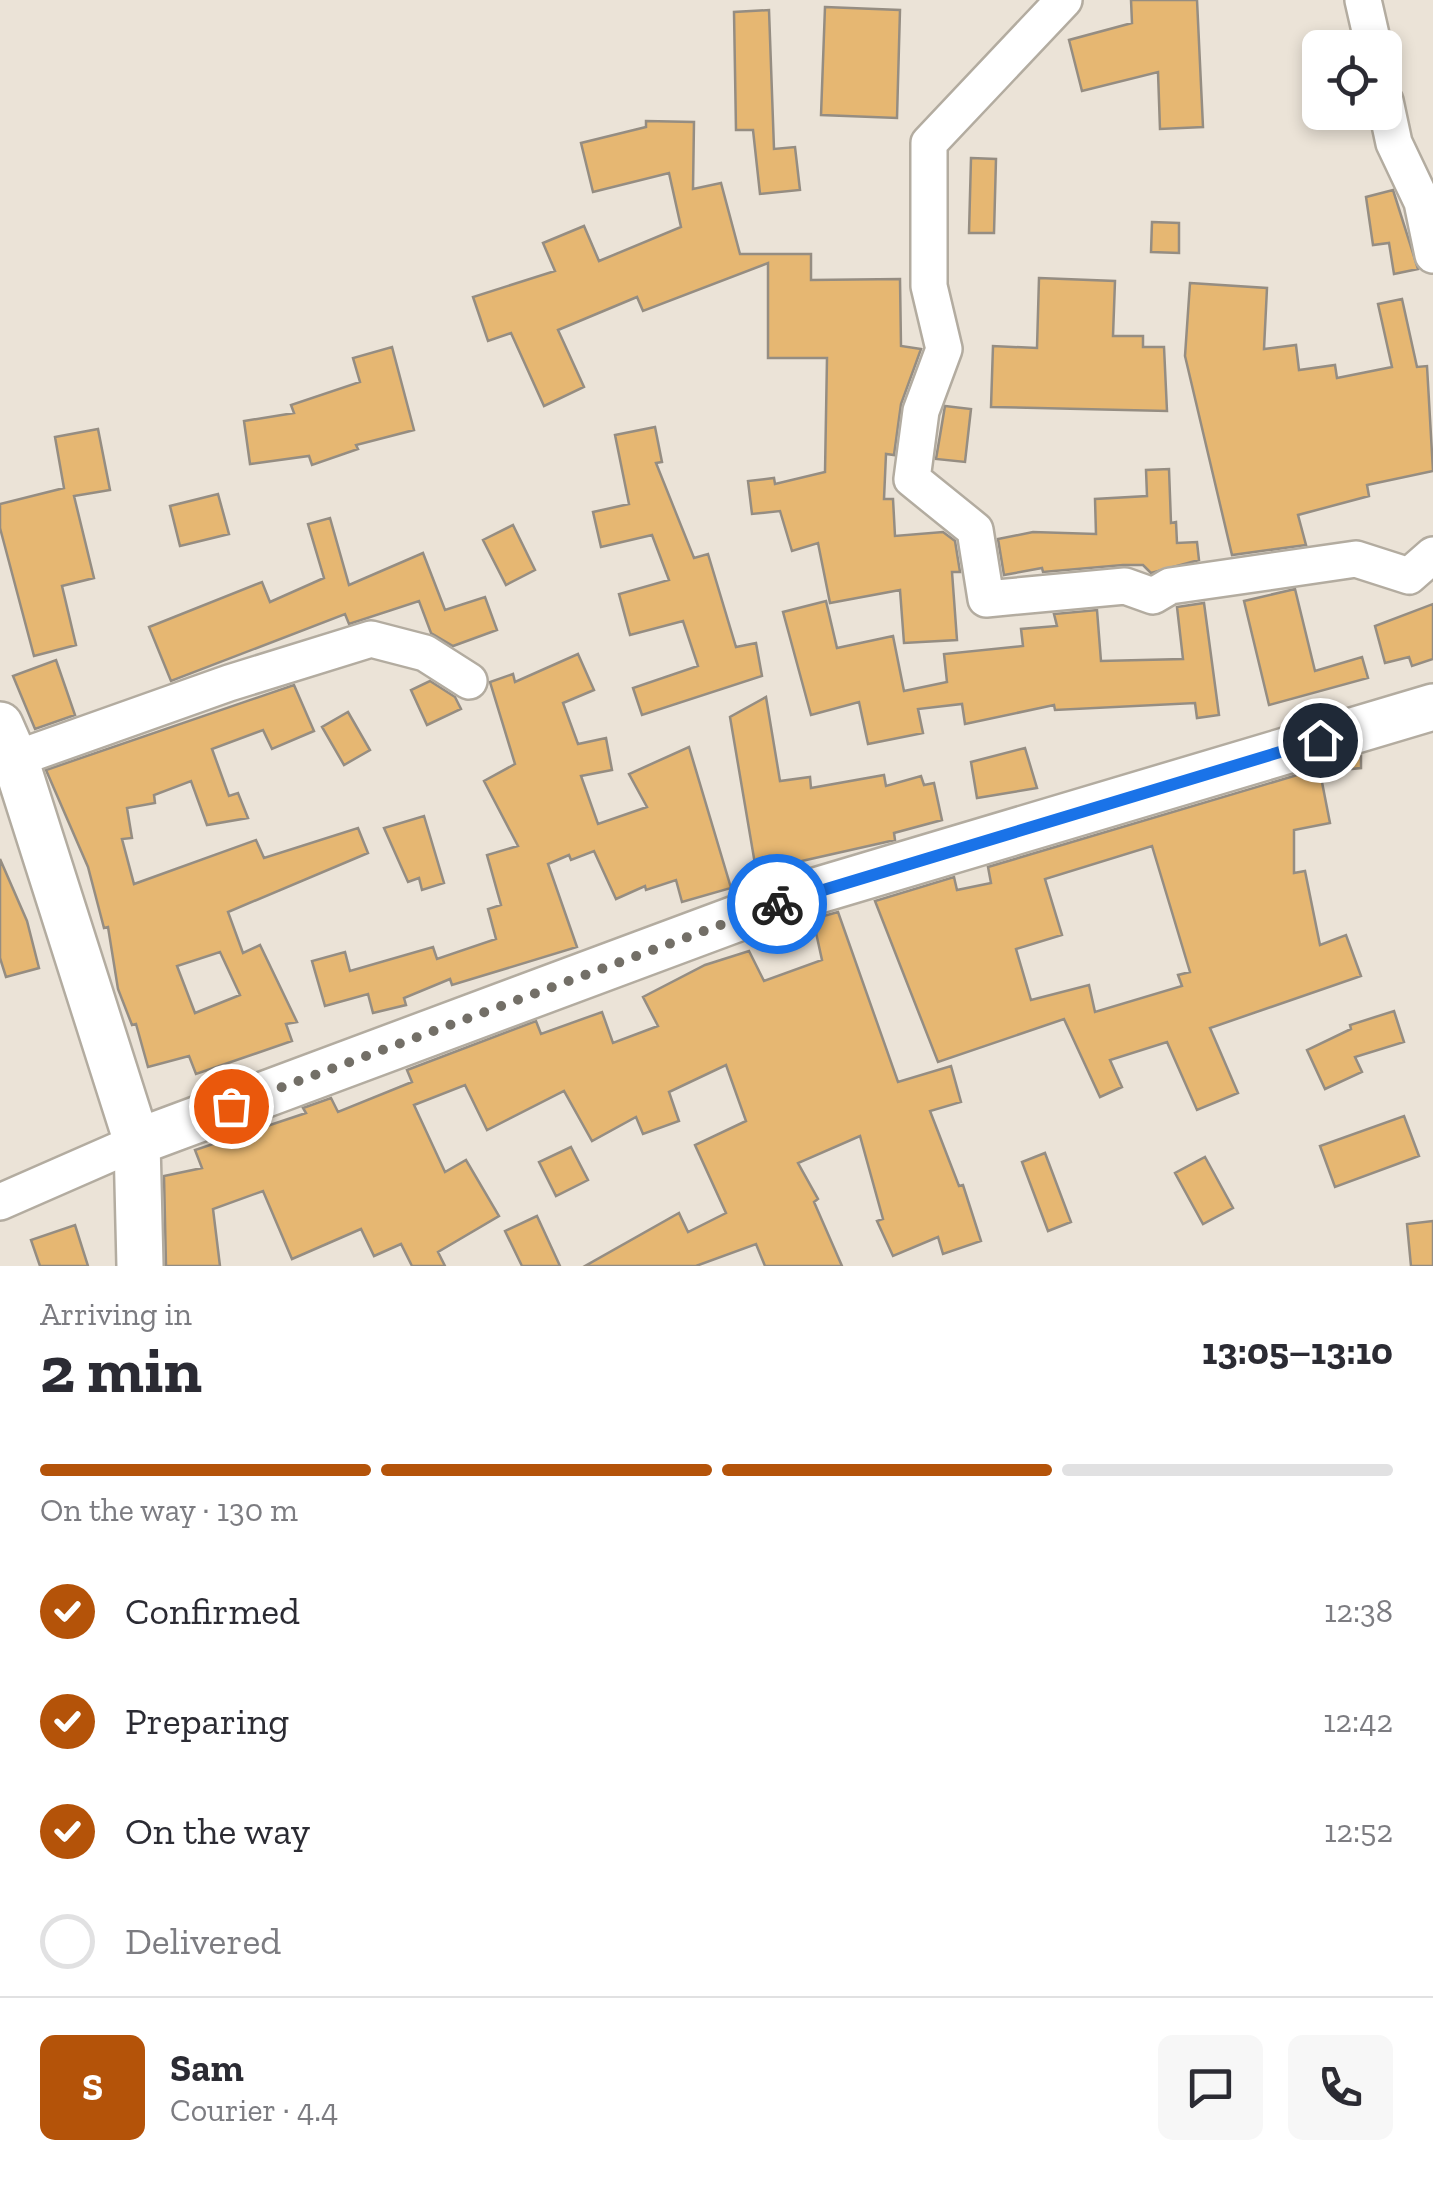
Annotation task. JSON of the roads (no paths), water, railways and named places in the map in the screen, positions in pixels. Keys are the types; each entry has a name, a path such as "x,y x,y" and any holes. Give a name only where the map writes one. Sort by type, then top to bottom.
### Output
{"main road":[{"path":"137,1142 792,898 1433,707"},
{"path":"8,742 137,1142 140,1266"}],"street":[{"path":"1064,0 929,144 929,286 944,349 921,411 912,479 976,530 986,599 1125,586 1153,596 1170,586 1356,558 1409,576 1433,555"},
{"path":"1363,0 1370,30"},
{"path":"1391,130 1422,202 1433,255"},
{"path":"8,742 229,683 371,639 425,653 469,681"},
{"path":"0,1202 137,1142"}]}
